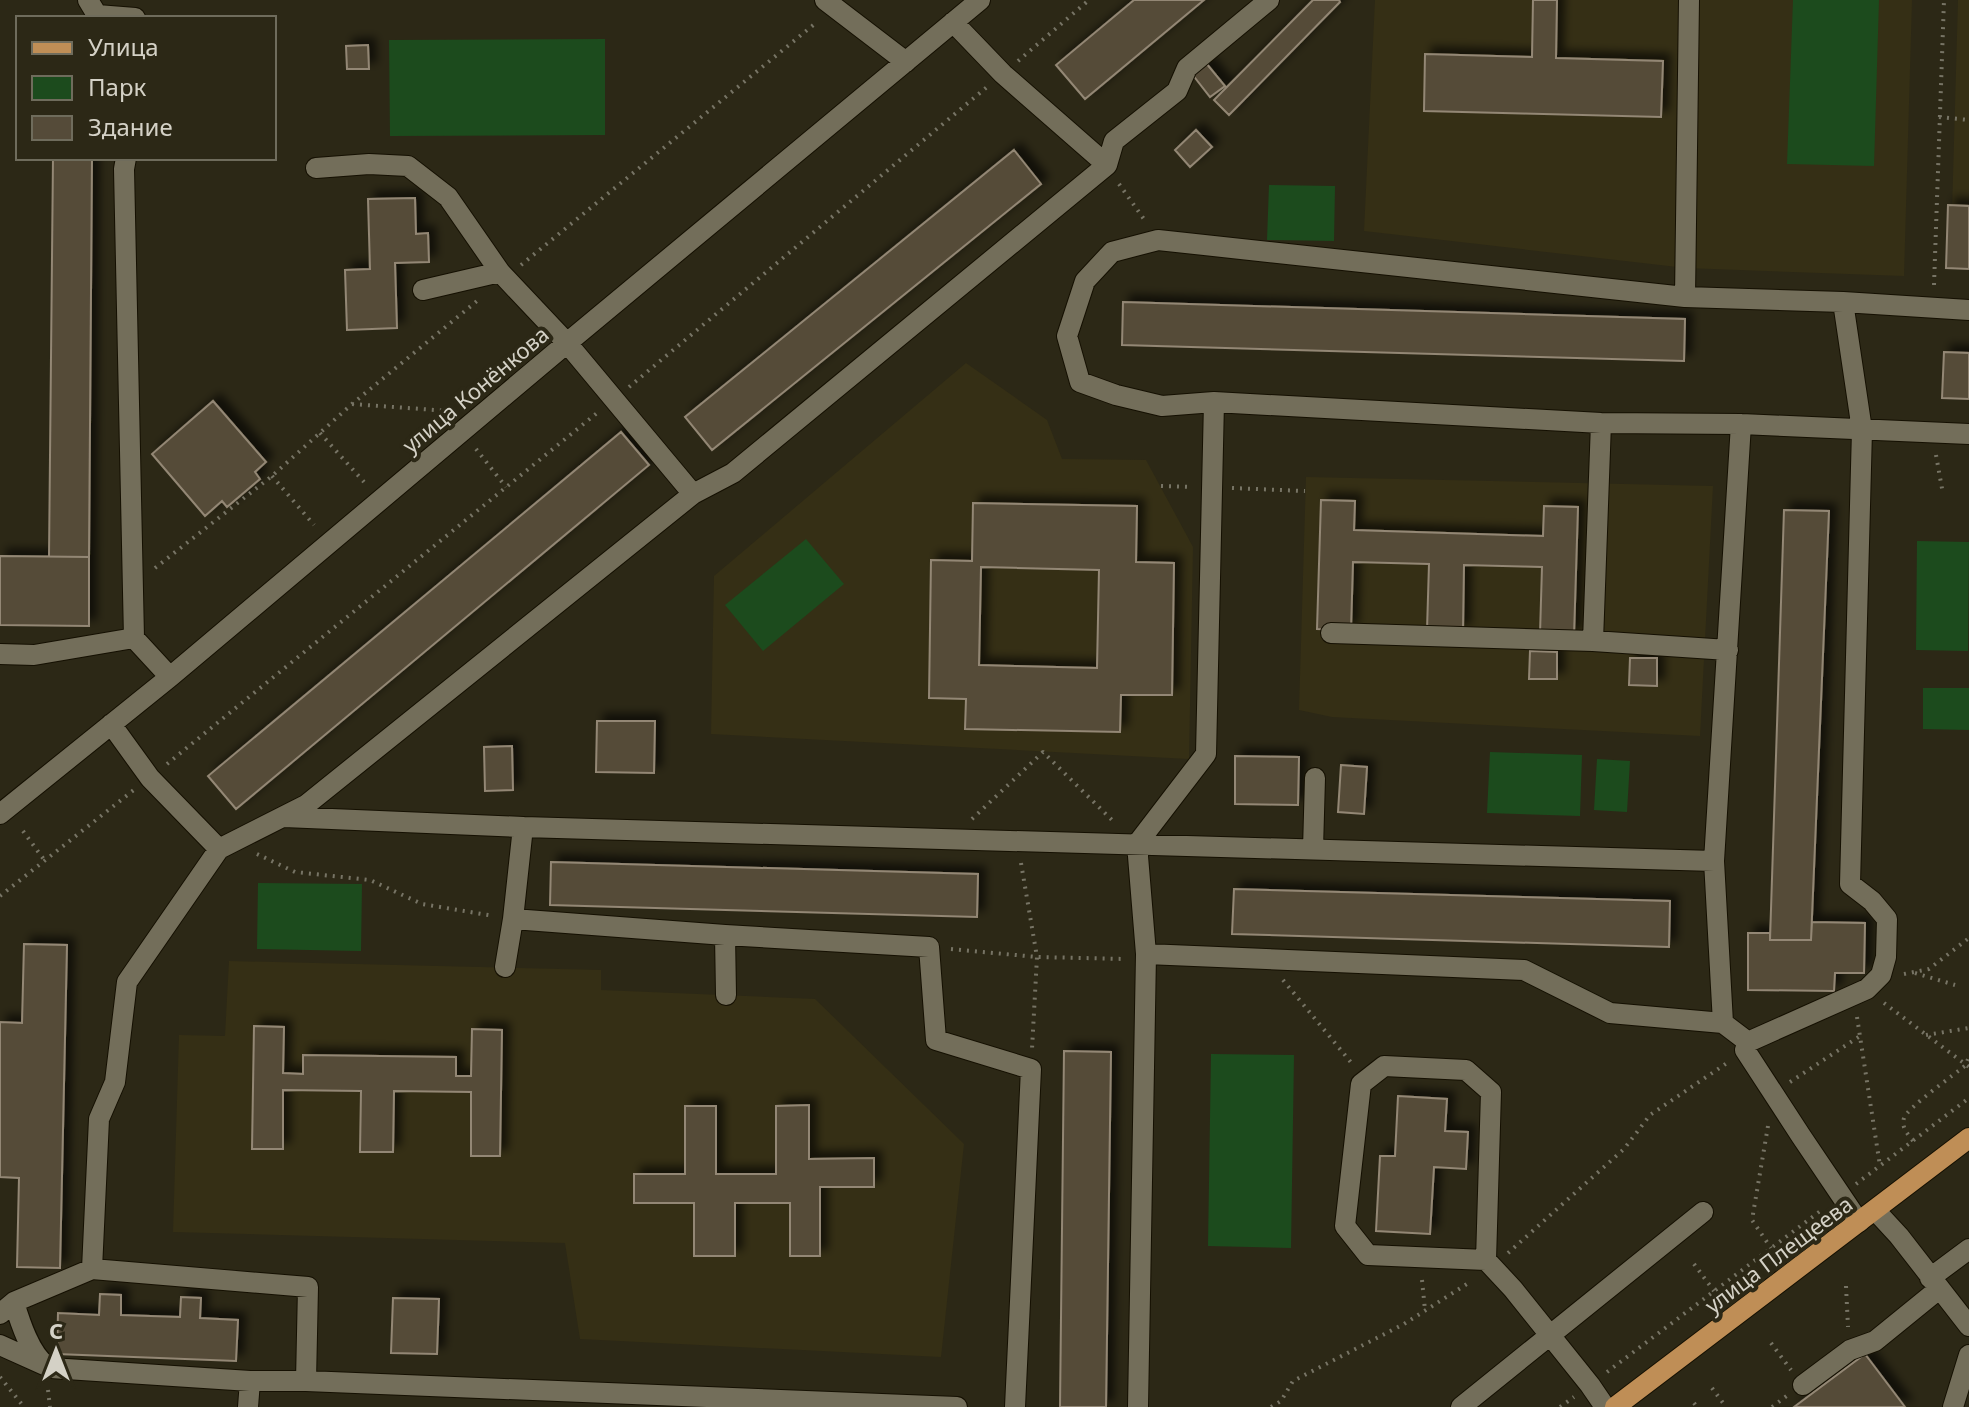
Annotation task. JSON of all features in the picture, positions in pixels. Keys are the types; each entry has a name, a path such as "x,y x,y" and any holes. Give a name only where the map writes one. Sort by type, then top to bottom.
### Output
{"main road":[{"name":"улица Плещеева","path":"1615,1407 1969,1138"}],"street":[{"path":"88,0 97,15 110,16"},
{"path":"825,0 906,62"},
{"name":"улица Конёнкова","path":"0,814 170,677 980,0"},
{"path":"92,1269 99,1119 115,1082 127,982 219,849 306,805 693,494 733,473 1107,165 1114,141 1177,91 1187,68 1269,0"},
{"path":"1685,297 1689,0"},
{"path":"953,22 1003,74 1107,165"},
{"path":"126,160 134,638 170,677"},
{"path":"316,168 369,164 408,166 448,197 500,272 567,343 693,494"},
{"path":"1969,310 1685,297 1158,240 1112,252 1085,281 1067,336 1080,382 1162,406 1214,402 1601,423 1741,424 1969,434"},
{"path":"423,290 500,272"},
{"path":"1747,1046 1867,986 1886,957 1887,919 1872,901 1850,884 1862,430 1843,302"},
{"path":"1138,1407 1146,954 1137,844 1206,754 1214,402"},
{"path":"1593,641 1601,423"},
{"path":"1723,1023 1714,861 1741,424"},
{"path":"1331,633 1593,641 1728,650"},
{"path":"0,654 34,655 134,638"},
{"path":"111,724 150,778 219,849"},
{"path":"1313,849 1315,778"},
{"path":"284,817 523,827 1714,861"},
{"path":"505,967 523,827"},
{"path":"513,919 929,947 936,1040 1031,1069 1015,1407"},
{"path":"725,935 726,995"},
{"path":"1146,954 1524,970 1610,1013 1723,1023 1747,1046 1773,1093 1841,1195 1899,1236 1969,1326"},
{"path":"1490,1263 1368,1255 1345,1226 1361,1084 1384,1066 1466,1070 1491,1092 1490,1263 1605,1407"},
{"path":"1461,1407 1703,1212"},
{"path":"1803,1385 1850,1350 1875,1341 1969,1249"},
{"path":"51,1368 41,1361 7,1308 92,1269 308,1287 306,1381"},
{"path":"0,1345 51,1368 250,1381 957,1407"},
{"path":"1953,1407 1969,1355"},
{"path":"248,1407 250,1381"}],"path":[{"path":"0,896 150,778 614,399 1089,0"},
{"path":"1934,308 1944,0"},
{"path":"1939,117 1969,120"},
{"path":"1107,165 1158,240"},
{"path":"352,404 449,411"},
{"path":"320,433 364,482"},
{"path":"1931,433 1943,494"},
{"path":"476,449 506,487"},
{"path":"272,476 314,525"},
{"path":"951,839 1043,752 1137,844"},
{"path":"23,831 45,861"},
{"path":"1018,841 1037,957 1031,1069"},
{"path":"248,850 295,872 370,880 422,904 513,919"},
{"path":"1867,986 1929,969 1969,938"},
{"path":"929,947 1037,957 1127,959 1146,954"},
{"path":"1266,959 1366,1080"},
{"path":"1913,973 1955,985"},
{"path":"1867,986 1968,1066"},
{"path":"1867,986 1860,1036 1880,1166"},
{"path":"1926,1035 1969,1028"},
{"path":"1771,1248 1752,1220 1773,1093 1860,1036"},
{"path":"1271,1407 1281,1401 1293,1381 1404,1324 1490,1263 1624,1149 1650,1115 1747,1046"},
{"path":"1913,1141 1903,1125 1907,1112 1968,1066 1969,1056"},
{"path":"1560,1407 1969,1098"},
{"path":"1420,1257 1425,1310"},
{"path":"1694,1264 1714,1291"},
{"path":"1846,1286 1850,1350"},
{"path":"1771,1343 1803,1385"},
{"path":"0,1377 24,1407"},
{"path":"1712,1388 1726,1407"},
{"path":"1281,1401 1285,1407"}],"shaded area":[{"path":"1375,0 1912,0 1904,276 1686,268 1364,231"},
{"path":"1958,0 1969,0 1969,213 1952,212"},
{"path":"966,363 1047,420 1062,459 1146,460 1193,547 1189,759 711,734 714,576"},
{"path":"1306,477 1713,486 1700,736 1332,717 1299,710"},
{"path":"229,961 601,970 601,990 815,999 964,1144 941,1357 580,1339 565,1243 173,1232 179,1035 225,1036"}],"green space":[{"path":"1793,0 1879,0 1874,166 1787,164"},
{"path":"605,39 605,135 390,136 389,40"},
{"path":"1269,185 1335,186 1334,241 1267,240"},
{"path":"806,539 844,584 763,651 725,605"},
{"path":"1917,541 1969,542 1968,651 1916,650"},
{"path":"1923,688 1969,688 1969,730 1923,729"},
{"path":"1490,752 1582,755 1580,816 1487,813"},
{"path":"1597,759 1630,761 1627,812 1594,810"},
{"path":"258,883 362,884 361,951 257,949"},
{"path":"1211,1054 1294,1055 1291,1248 1208,1246"}],"building":[{"path":"1134,0 1204,0 1085,99 1056,65"},
{"path":"1313,0 1340,2 1229,115 1214,100"},
{"path":"1533,0 1557,0 1556,58 1663,61 1661,117 1424,111 1425,54 1532,57"},
{"path":"368,45 369,69 347,69 346,46"},
{"path":"1206,63 1225,86 1210,97 1192,74"},
{"path":"1196,130 1212,147 1190,167 1175,150"},
{"path":"1014,150 1041,184 712,450 685,417"},
{"path":"53,160 92,160 89,557 49,557"},
{"path":"415,198 416,234 428,233 429,262 395,263 397,328 347,330 345,270 370,269 368,199"},
{"path":"1948,205 1969,206 1969,269 1946,268"},
{"path":"1123,302 1685,319 1684,361 1122,345"},
{"path":"1944,352 1969,353 1969,399 1942,398"},
{"path":"213,401 266,462 255,472 260,479 227,507 222,501 205,516 152,454"},
{"path":"621,432 649,465 236,809 208,776"},
{"path":"1321,500 1355,501 1354,530 1543,536 1544,506 1578,507 1574,636 1540,634 1542,567 1464,565 1463,631 1427,630 1429,564 1353,562 1351,630 1317,629"},
{"path":"973,503 1137,506 1136,562 1174,563 1172,695 1121,695 1120,732 965,729 966,699 929,698 931,560 972,561","holes":["981,567 1099,570 1097,668 979,665"]},
{"path":"1784,510 1829,511 1811,940 1770,940"},
{"path":"0,556 89,557 89,626 0,625"},
{"path":"1530,651 1557,652 1557,679 1529,679"},
{"path":"1630,658 1657,658 1657,686 1629,685"},
{"path":"597,721 655,721 654,773 596,772"},
{"path":"512,746 513,790 485,791 484,747"},
{"path":"1235,756 1299,757 1298,805 1235,804"},
{"path":"1341,765 1367,767 1364,814 1338,812"},
{"path":"551,862 978,874 977,917 550,905"},
{"path":"1234,889 1670,901 1669,947 1232,934"},
{"path":"1812,922 1865,923 1864,973 1835,973 1834,991 1748,990 1748,933 1770,933 1770,940 1811,940"},
{"path":"24,944 67,945 60,1268 17,1267 19,1178 0,1177 0,1022 22,1023"},
{"path":"254,1026 284,1027 283,1073 303,1074 303,1055 456,1057 456,1076 471,1076 472,1029 502,1030 500,1156 471,1156 471,1092 394,1091 393,1152 360,1152 361,1091 283,1090 283,1149 252,1149"},
{"path":"1064,1051 1111,1052 1106,1407 1060,1407"},
{"path":"1398,1096 1447,1099 1445,1131 1468,1132 1466,1169 1434,1167 1430,1234 1376,1231 1380,1156 1395,1156"},
{"path":"809,1105 809,1159 874,1158 874,1187 820,1187 820,1256 790,1256 790,1203 735,1203 735,1256 694,1256 694,1203 634,1203 634,1174 685,1174 685,1106 716,1106 716,1174 776,1174 776,1106"},
{"path":"100,1294 121,1295 121,1315 180,1317 181,1297 201,1298 200,1318 238,1320 236,1361 57,1354 58,1313 99,1315"},
{"path":"393,1298 439,1299 437,1354 391,1353"},
{"path":"1865,1354 1905,1407 1794,1407"}]}
